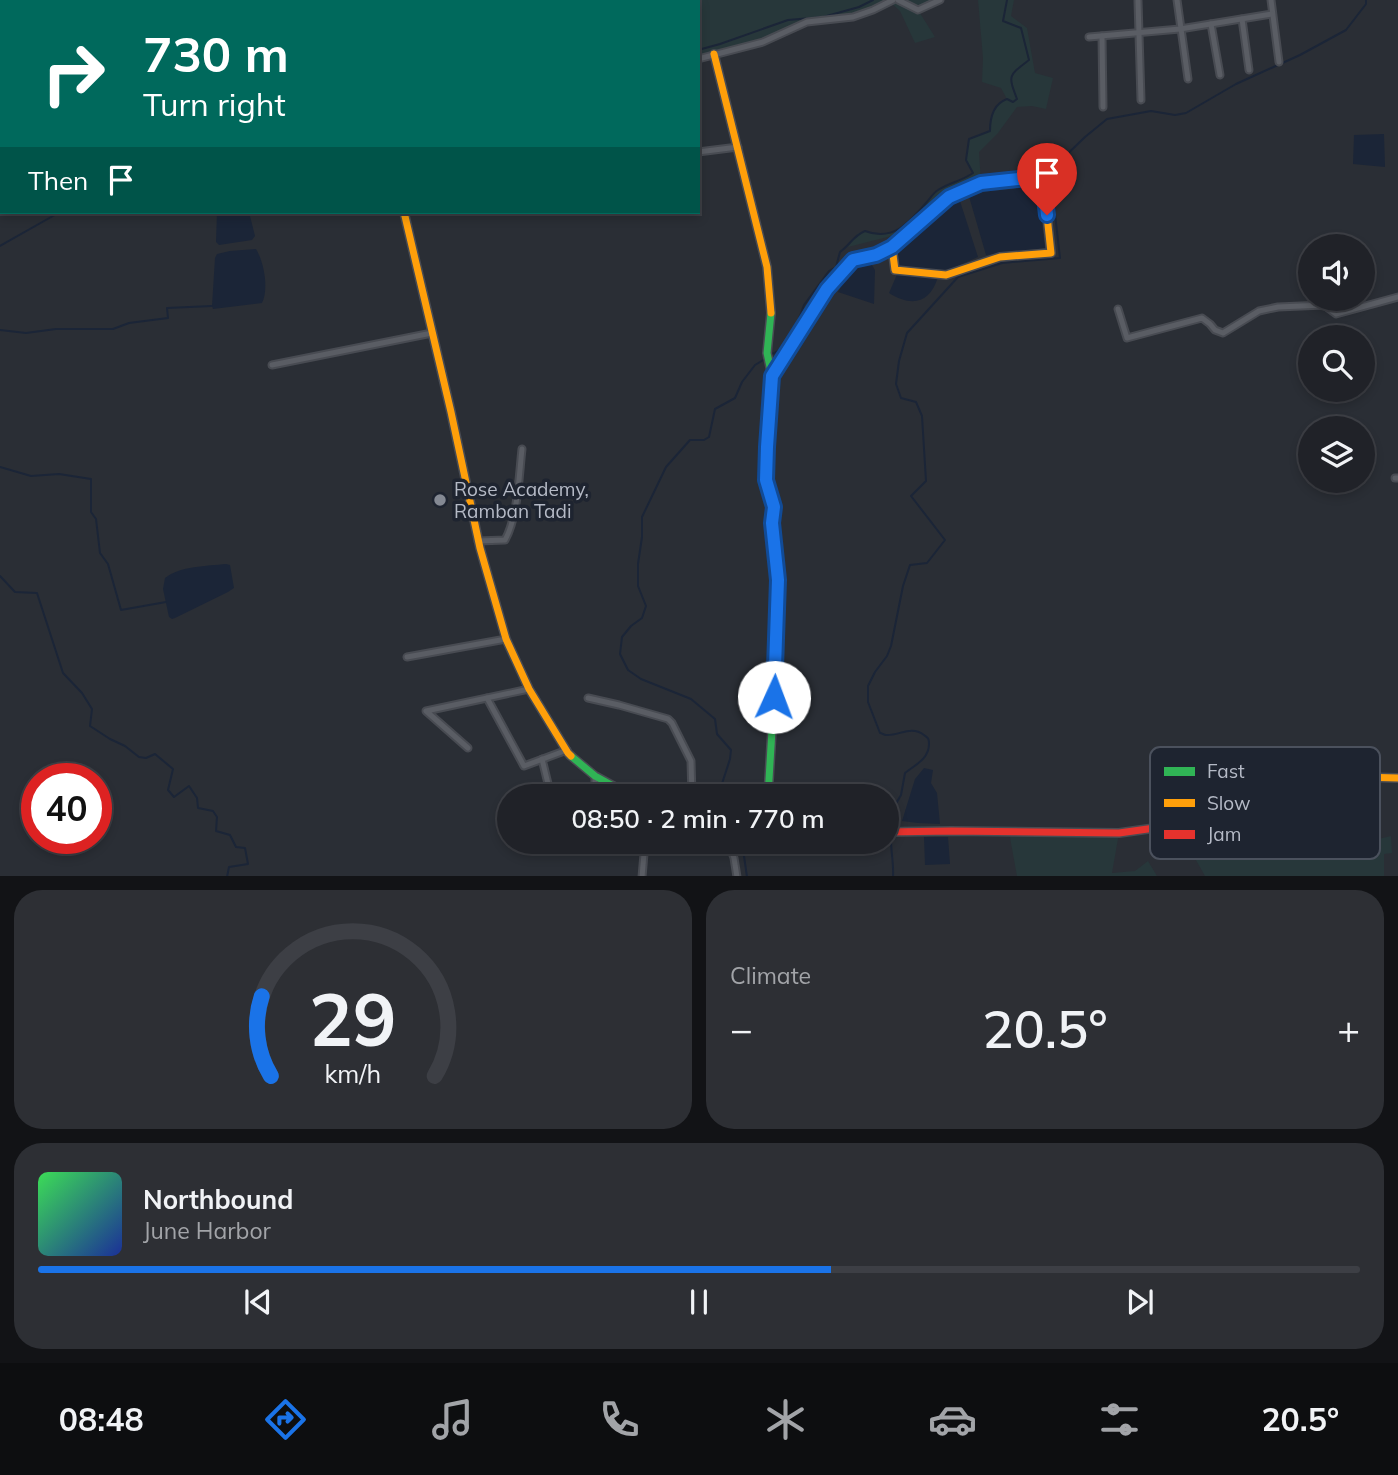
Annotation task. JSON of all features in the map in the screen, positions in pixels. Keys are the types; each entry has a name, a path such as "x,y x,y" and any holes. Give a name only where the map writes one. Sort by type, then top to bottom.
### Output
{"street":[{"path":"700,58 763,42 807,22 853,17 893,0"},
{"path":"898,0 918,10 940,0"},
{"path":"1177,0 1188,79"},
{"path":"1271,0 1279,62"},
{"path":"1138,1 1141,100"},
{"path":"1088,37 1180,29 1272,14"},
{"path":"1242,19 1249,70"},
{"path":"1211,24 1220,75"},
{"path":"1102,36 1104,107"},
{"path":"714,54 766,262 770,288 771,314 767,353 772,376 766,480 774,507 772,523 778,580 769,784"},
{"path":"700,152 738,147"},
{"path":"772,376 827,289 853,260 876,255 892,247 949,197 981,183 1037,177 1045,197 1051,253 1000,257 946,275 895,270 892,247"},
{"path":"404,214 478,541 506,639 529,689 567,750 595,776 608,784"},
{"path":"1118,309 1127,338 1202,318 1215,330 1223,333 1259,311 1278,307 1324,305 1336,314 1398,297"},
{"path":"272,365 432,333"},
{"path":"478,541 505,540 510,531 523,449"},
{"path":"407,657 506,639"},
{"path":"468,748 426,711 529,689"},
{"path":"487,698 524,766 567,750"},
{"path":"588,698 668,719 691,761 692,784"},
{"path":"542,759 548,784"},
{"path":"595,776 595,784"},
{"path":"1380,778 1398,778"},
{"path":"899,833 951,831 1119,834 1150,829"},
{"path":"642,876 644,854"},
{"path":"732,854 737,876"}],"shaded area":[{"path":"700,0 940,0 918,10 935,37 915,43 900,11 890,2 853,17 807,22 763,42 700,58"},
{"path":"978,0 1014,0 1011,16 1027,28 1035,73 1053,78 1046,109 1017,107 998,133 979,152 981,183 949,197 911,231 848,247 857,234 865,231 884,234 900,229 937,190 973,173 966,160 969,139 990,131 993,112 998,104 1007,99 1001,88 982,82 983,58"},
{"path":"1009,832 1119,833 1112,873 1135,871 1148,861 1157,876 1017,876"},
{"path":"1391,836 1392,853 1384,854 1384,876 1205,876 1195,859 1380,859 1380,839"}],"water":[{"path":"1384,134 1385,167 1353,164 1354,135"},
{"path":"1037,183 1045,248 986,255 968,193 1013,189"},
{"path":"951,201 960,201 978,257 946,271 898,267 896,250"},
{"path":"217,214 250,214 255,236 252,240 219,245 216,242"},
{"path":"256,249 265,276 262,303 213,309 217,254"},
{"path":"870,262 875,270 874,304 838,292 853,265"},
{"path":"898,272 938,277 925,298 912,301 889,293"},
{"path":"230,565 234,588 175,618 169,617 163,589 165,578 186,569"},
{"path":"924,768 933,770 931,783 937,793 940,824 902,821 915,779"},
{"path":"924,837 948,837 950,864 925,865"}],"waterway":[{"path":"700,49 788,20 823,17 859,7 873,0"},
{"path":"769,356 781,349 793,335 804,305 829,271 836,267 840,252 854,238 865,231 884,234 900,228 914,217 936,191 973,173 966,160 969,139 990,131 992,116 998,104 1007,99 1013,102 1017,99 1012,76 1029,60 1021,28 1003,21 1007,0"},
{"path":"899,798 905,773 927,754 929,740 914,731 891,735 880,733 868,702 868,686 891,646 910,565 927,563 945,540 911,496 926,481 922,416 916,402 901,398 896,384 907,333 958,277 1002,263 1060,258 1052,176 1056,165 1107,119 1151,111 1175,115 1186,113 1236,84 1300,55 1346,30 1366,4 1366,0"},
{"path":"0,246 56,214"},
{"path":"0,330 26,333 56,329 113,329 129,323 168,318 167,308 212,306"},
{"path":"722,784 731,750 717,734 715,719 691,699 641,679 628,670 620,654 622,637 642,618 646,606 638,586 642,517 666,467 690,440 704,440 709,437 715,409 735,398 742,382 755,365 765,359"},
{"path":"0,467 31,476 59,474 91,479 91,512 96,519 100,553 108,564 121,610 166,602"},
{"path":"0,576 15,592 37,593 63,673 82,693 92,709 90,726 139,757 146,758 155,754 173,769 168,790 174,797 189,786 197,798 198,808 213,811 217,817 216,831 230,835 236,847 245,848 248,864 229,867 227,876"},
{"path":"743,854 747,876"},
{"path":"892,854 893,876"}],"traffic: fast":[{"path":"772,376 827,289 853,260 876,255 892,247 949,197 981,183 1037,178"},
{"path":"769,784 778,580 773,507 767,480 772,376 767,353 771,313"},
{"path":"571,756 610,784"}],"traffic: slow":[{"path":"714,54 767,267 771,313"},
{"path":"892,247 895,270 946,275 1000,257 1051,253 1045,197 1037,178"},
{"path":"404,214 480,548 506,639 529,689 571,756"},
{"path":"1380,778 1398,778"}],"traffic: jam":[{"path":"899,832 1119,833 1150,829"}],"place":[{"name":"Rose Academy, Ramban Tadi","path":"440,500"}],"route":[{"path":"774,697 778,580 772,523 774,507 766,480 772,376 827,289 853,260 876,255 892,247 949,197 981,183 1037,177 1045,197 1047,215"}]}
